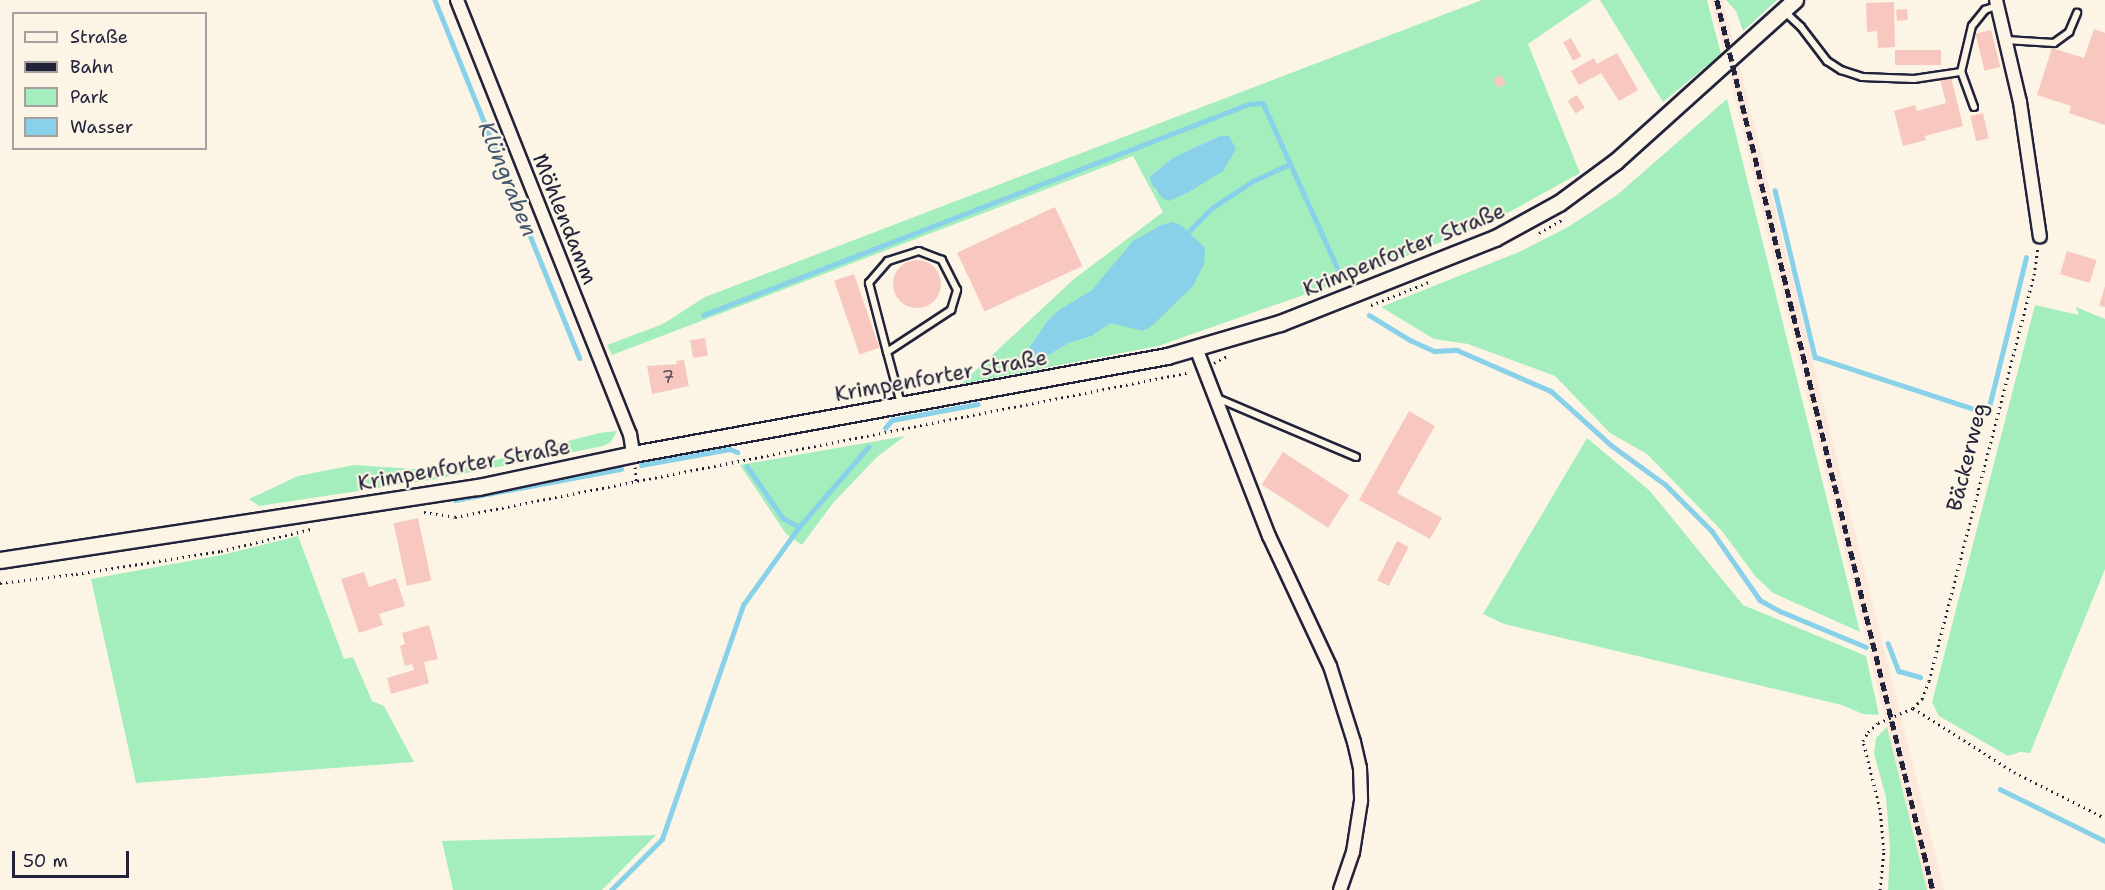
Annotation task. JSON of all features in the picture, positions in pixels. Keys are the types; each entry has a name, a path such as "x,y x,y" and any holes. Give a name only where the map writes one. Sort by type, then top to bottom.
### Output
{"street":[{"name":"Möhlendamm","path":"457,0 630,434 633,454"},
{"name":"Krimpenforter Straße","path":"0,560 478,487 633,454 1167,356 1280,323 1485,242 1528,222 1559,203 1616,161 1795,0"},
{"path":"1997,2 2020,102 2040,237"},
{"path":"1196,348 1202,369 1269,536 1330,666 1354,742 1360,768 1361,801 1353,852 1340,890"}],"lane":[{"path":"1974,107 1962,72 1972,26 1985,10 1997,2"},
{"path":"1784,11 1802,27 1827,61 1841,70 1862,76 1914,79 1962,72"},
{"path":"2006,40 2055,43 2069,32 2077,13"},
{"path":"887,352 951,310 957,290 942,260 919,251 888,261 869,283 887,352 901,405"},
{"path":"1213,397 1356,458"}],"path":[{"name":"Bäckerweg","path":"1912,708 1922,699 1929,681 2034,275 2040,237"},
{"path":"421,511 455,517 1202,369 1237,351"},
{"path":"0,583 76,574 221,551 319,528"},
{"path":"1880,890 1884,850 1880,809 1863,741 1868,732 1878,723 1912,708 2014,772 2105,818"}],"shaded area":[{"path":"1711,0 1723,0 1944,890 1927,890"}],"green space":[{"path":"1482,0 1592,0 1528,44 1580,173 1489,223 1349,279 1158,346 961,384 1074,279 1163,212 1133,156 612,355 607,345 663,324 705,297","holes":["1220,136 1156,192 1150,176 1174,157","1113,267 1180,299 1144,331 1110,322 1092,336 1069,343 1047,356 1022,358 1048,320 1092,290"]},
{"path":"1600,0 1707,0 1721,54 1663,102"},
{"path":"1726,0 1777,0 1743,31 1736,11"},
{"path":"1727,99 1860,632 1773,593 1755,576 1722,531 1647,454 1610,433 1555,376 1468,344 1434,339 1381,307 1519,252 1568,227 1617,195"},
{"path":"2035,305 2079,315 2076,307 2105,319 2105,569 2030,753 2020,752 2008,756 1939,716 1932,702"},
{"path":"617,431 611,442 603,446 431,480 259,506 249,499 298,476 354,465 430,470 461,469 599,433"},
{"path":"905,436 877,457 833,503 802,545 786,534 740,465"},
{"path":"1587,438 1650,491 1743,605 1866,656 1879,715 1863,714 1842,705 1504,624 1483,614"},
{"path":"298,536 344,659 353,657 372,701 384,706 414,762 136,783 91,579 222,555"},
{"path":"1887,727 1927,890 1888,890 1890,848 1886,797 1874,754 1876,738"},
{"path":"656,835 602,890 453,890 442,841"}],"water":[{"path":"1220,136 1229,136 1236,149 1223,171 1169,201 1162,198 1151,183 1150,176 1174,157"},
{"path":"1173,222 1182,226 1205,248 1204,264 1193,286 1153,325 1143,331 1110,323 1092,336 1069,343 1047,356 1028,363 1022,358 1048,320 1059,310 1092,290 1133,241 1161,225"}],"building":[{"path":"1894,2 1895,47 1878,48 1877,31 1867,32 1866,3"},
{"path":"1907,9 1908,20 1897,21 1896,10"},
{"path":"2094,29 2105,33 2105,125 2069,113 2071,106 2037,95 2052,48 2084,58"},
{"path":"1991,30 2000,67 1985,71 1975,34"},
{"path":"1571,38 1581,56 1573,61 1563,42"},
{"path":"1895,50 1941,50 1941,65 1895,65"},
{"path":"1617,53 1638,90 1619,101 1601,73 1579,85 1571,71 1594,58 1597,64"},
{"path":"1501,75 1506,84 1498,88 1493,79"},
{"path":"1951,77 1963,126 1925,136 1926,140 1903,146 1894,111 1915,105 1917,111 1946,103 1940,79"},
{"path":"1577,95 1585,108 1576,114 1568,101"},
{"path":"1983,113 1989,138 1976,141 1970,116"},
{"path":"1055,207 1082,266 985,312 957,253"},
{"path":"2067,251 2097,260 2090,283 2060,274"},
{"path":"912,260 922,260 934,267 941,279 941,289 934,301 922,308 912,308 897,297 893,289 893,279 904,264"},
{"path":"854,274 879,348 860,355 834,281"},
{"path":"2105,286 2105,307 2099,306"},
{"path":"705,338 708,356 693,358 690,340"},
{"path":"684,360 689,386 652,394 647,366 677,364 676,361"},
{"path":"1409,411 1435,426 1397,493 1442,518 1430,539 1359,500"},
{"path":"1283,452 1349,495 1328,528 1262,485"},
{"path":"418,518 431,581 407,586 394,523"},
{"path":"1397,541 1409,547 1389,586 1377,580"},
{"path":"364,572 369,587 396,578 405,606 379,614 383,625 359,633 341,579"},
{"path":"429,625 438,659 424,662 429,683 391,694 387,678 414,670 412,664 405,666 400,646 405,644 402,633"}],"waterway":[{"name":"Klüngraben","path":"435,0 580,358"},
{"path":"703,315 1249,104 1263,103 1341,276"},
{"path":"1189,231 1212,208 1253,181 1290,164"},
{"path":"1775,190 1815,357 1983,412 1988,411 2026,258"},
{"path":"1369,315 1410,340 1435,351 1457,350 1551,391 1611,445 1666,485 1712,531 1760,600 1780,611 1866,647"},
{"path":"885,428 892,420 978,404"},
{"path":"611,890 662,839 743,605 799,527 868,447"},
{"path":"641,465 730,449 737,452"},
{"path":"747,466 783,518 799,527"},
{"path":"455,500 621,469"},
{"path":"1888,643 1899,671 1920,677"},
{"path":"2000,789 2105,841"}],"railway":[{"path":"1717,0 1933,890"}]}
